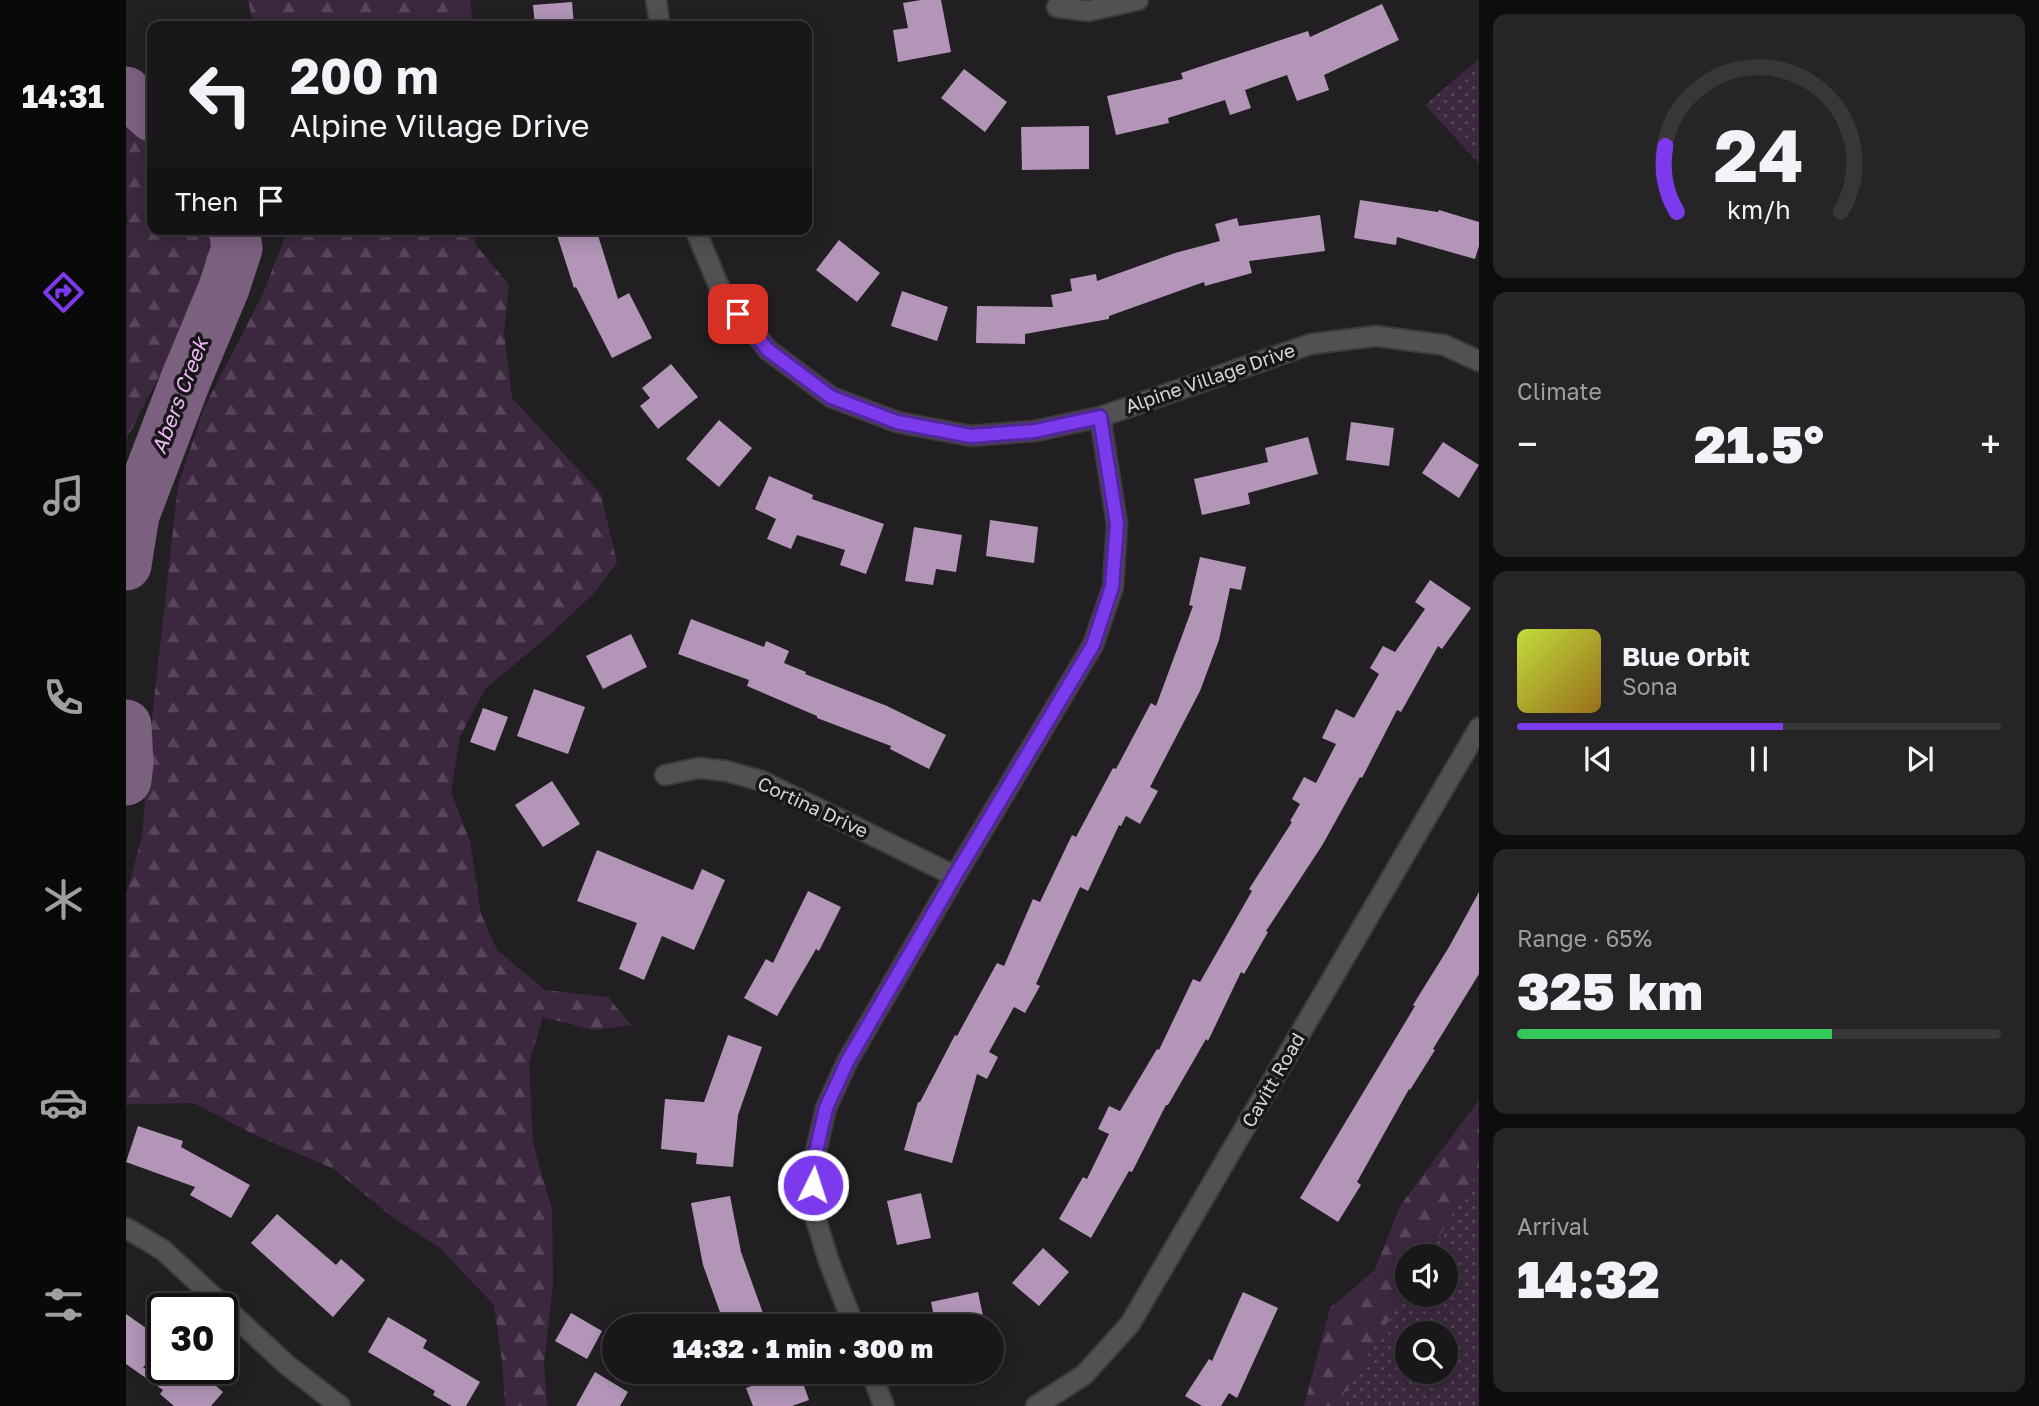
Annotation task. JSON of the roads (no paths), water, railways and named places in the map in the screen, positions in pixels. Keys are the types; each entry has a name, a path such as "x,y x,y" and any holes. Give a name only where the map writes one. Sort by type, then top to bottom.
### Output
{"street":[{"path":"656,0 659,21"},
{"path":"1057,7 1088,11 1138,0"},
{"name":"Alpine Village Drive","path":"698,235 723,296 768,350 831,397 897,422 971,436 1035,431 1100,417 1311,344 1376,336 1444,345 1479,360"},
{"path":"849,1314 813,1210 814,1160 826,1108 847,1062 1093,645 1112,587 1117,524 1100,417"},
{"name":"Cavitt Road","path":"1037,1406 1084,1375 1130,1324 1479,728"},
{"name":"Cortina Drive","path":"665,775 699,768 726,771 762,781 955,876"},
{"path":"126,1228 163,1250 288,1365 340,1406"},
{"path":"876,1384 884,1406"}],"waterway":[{"name":"Abers Creek","path":"126,92 147,111"},
{"name":"Abers Creek","path":"126,565 134,515 224,288 237,248 235,235"},
{"name":"Abers Creek","path":"126,725 126,780"}]}
